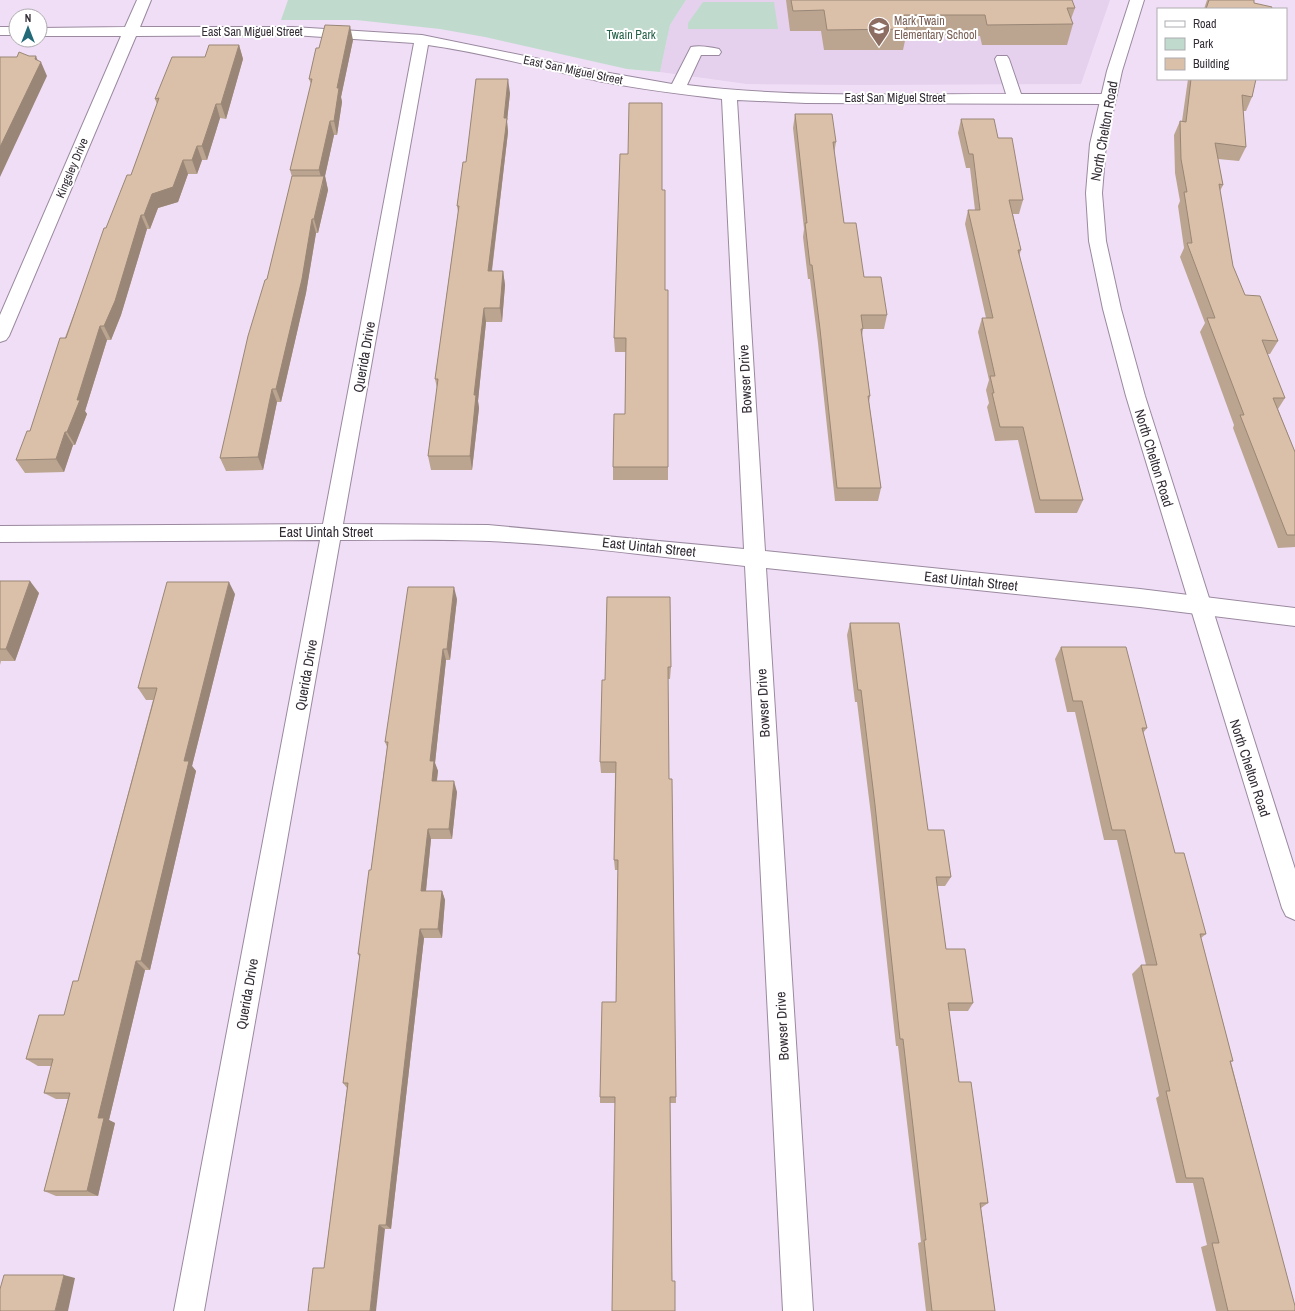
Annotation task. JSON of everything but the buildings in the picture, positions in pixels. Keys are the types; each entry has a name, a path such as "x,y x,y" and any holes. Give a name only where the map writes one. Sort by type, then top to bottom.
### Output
{"street":[{"name":"Kingsley Drive","path":"0,336 144,0"},
{"name":"North Chelton Road","path":"1137,0 1114,69 1107,99 1096,163 1093,195 1095,224 1101,264 1128,373 1295,908"},
{"name":"East San Miguel Street","path":"48,32 294,31 422,39 457,45 598,76 677,90 729,94 806,98 1107,99"},
{"name":"Querida Drive","path":"189,1311 422,39"},
{"path":"677,90 696,50 714,52"},
{"path":"1002,59 1015,99"},
{"name":"Bowser Drive","path":"729,94 798,1311"},
{"name":"East Uintah Street","path":"0,534 332,532 519,534 573,538 1140,598 1295,617"}],"shaded area":[{"name":"Mark Twain Elementary School","path":"686,0 1110,0 1081,84 860,85 747,84 660,72 670,25"}],"green space":[{"name":"Twain Park","path":"288,0 686,0 670,25 660,72 627,69 485,37 440,29 356,20 281,20"},
{"path":"703,2 774,2 778,29 688,29 688,23"}],"place":[{"name":"Mark Twain Elementary School","path":"879,48"}]}
